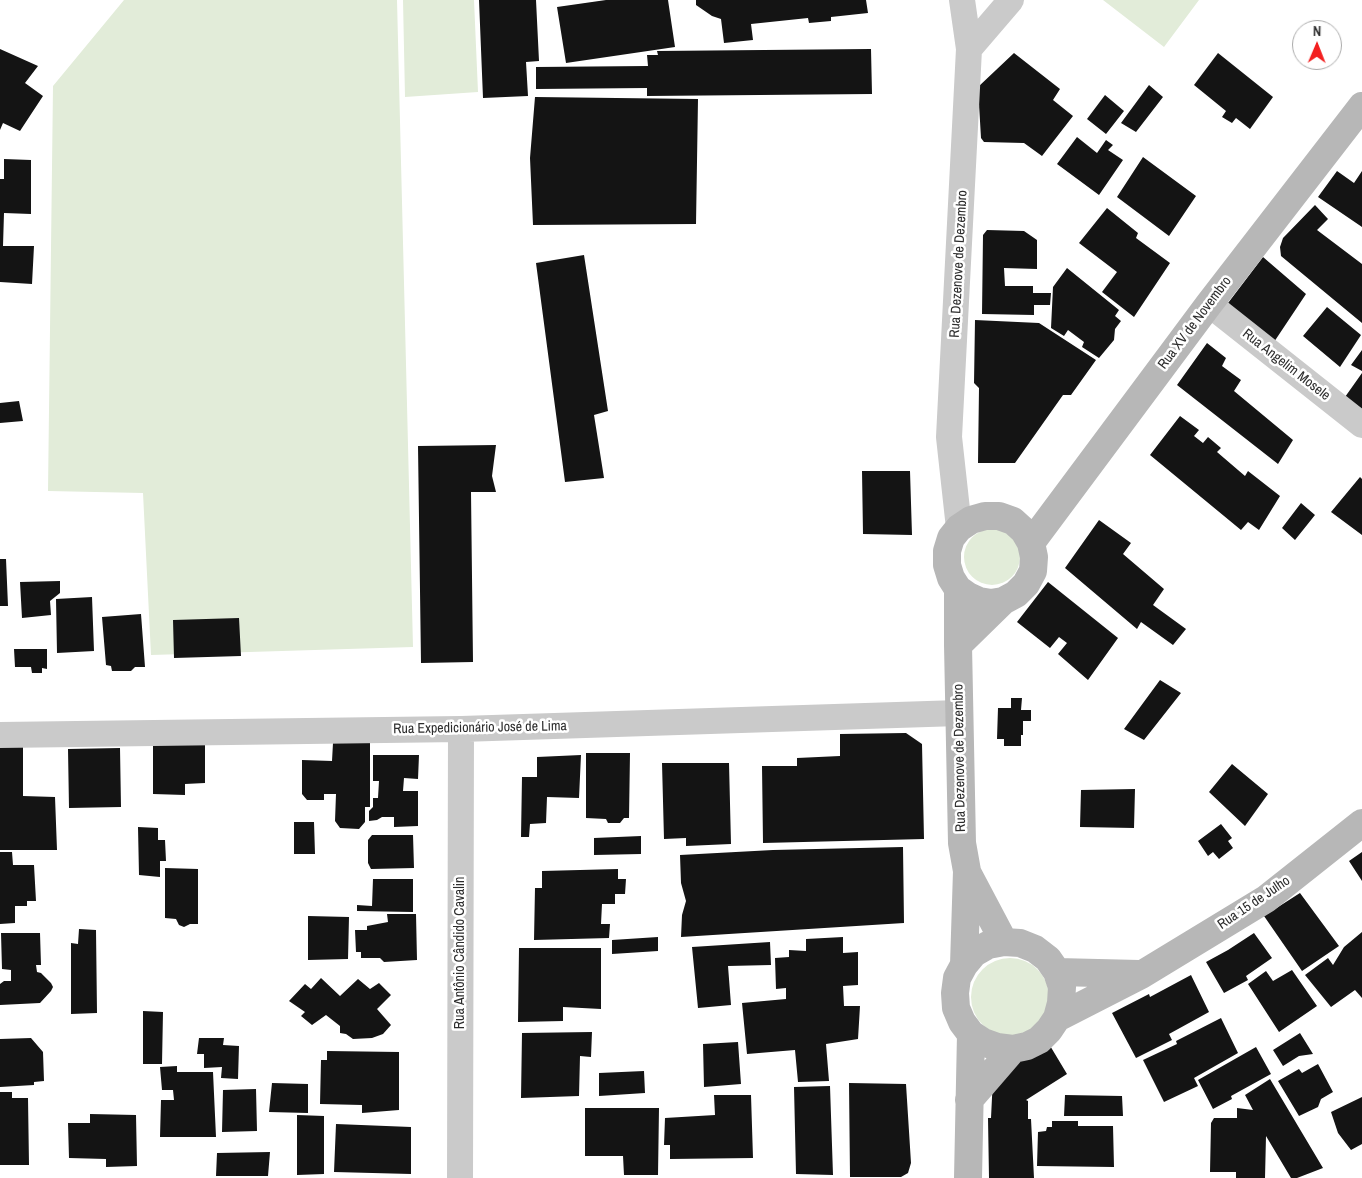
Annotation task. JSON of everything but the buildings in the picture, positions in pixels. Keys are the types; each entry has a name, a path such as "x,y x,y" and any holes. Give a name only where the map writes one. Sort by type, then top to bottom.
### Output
{"street":[{"name":"Rua Dezenove de Dezembro","path":"959,528 949,437 969,49 962,0"},
{"path":"969,49 1011,0"},
{"name":"Rua XV de Novembro","path":"1031,543 1209,304 1362,106"},
{"name":"Rua Angelim Mosele","path":"1209,304 1362,425"},
{"path":"958,645 1003,601 1016,594 1026,584 1033,571 1034,557 1031,543 1024,531 1013,521 999,516 985,516 971,520 959,528 951,538 947,551 947,565 951,578 958,589 979,601 991,603 1003,601"},
{"name":"Rua Dezenove de Dezembro","path":"958,589 962,843 967,871 964,965"},
{"name":"Rua Expedicionário José de Lima","path":"0,735 461,729 959,713"},
{"name":"Rua Antônio Cândido Cavalin","path":"460,1178 461,729"},
{"name":"Rua 15 de Julho","path":"1057,1018 1141,974 1266,899 1362,823"},
{"name":"Rua Dezenove de Dezembro","path":"967,871 1004,942"},
{"path":"1004,942 1020,943 1035,949 1048,959 1057,972 1062,987 1062,1003 1057,1018 1049,1030 1039,1040 1013,1049 983,1042 971,1034 962,1022 956,1008 957,978 964,965 974,954 988,945 1004,942"},
{"path":"1057,972 1141,974"},
{"path":"968,1178 971,1034"},
{"path":"969,1100 1013,1049"}],"green space":[{"path":"124,0 397,0 413,647 151,655 143,493 48,491 53,86"},
{"path":"403,0 474,0 478,92 405,97"},
{"path":"1103,0 1199,0 1164,47"},
{"path":"992,529 1003,531 1012,537 1018,546 1020,557 1018,568 1012,577 1003,583 992,585 981,583 972,577 966,568 964,557 966,546 972,537 981,531"},
{"path":"1002,958 1018,958 1032,964 1043,975 1049,989 1049,1005 1043,1019 1032,1030 1018,1036 1002,1036 988,1030 977,1019 971,1005 971,989 977,975 988,964"}]}
